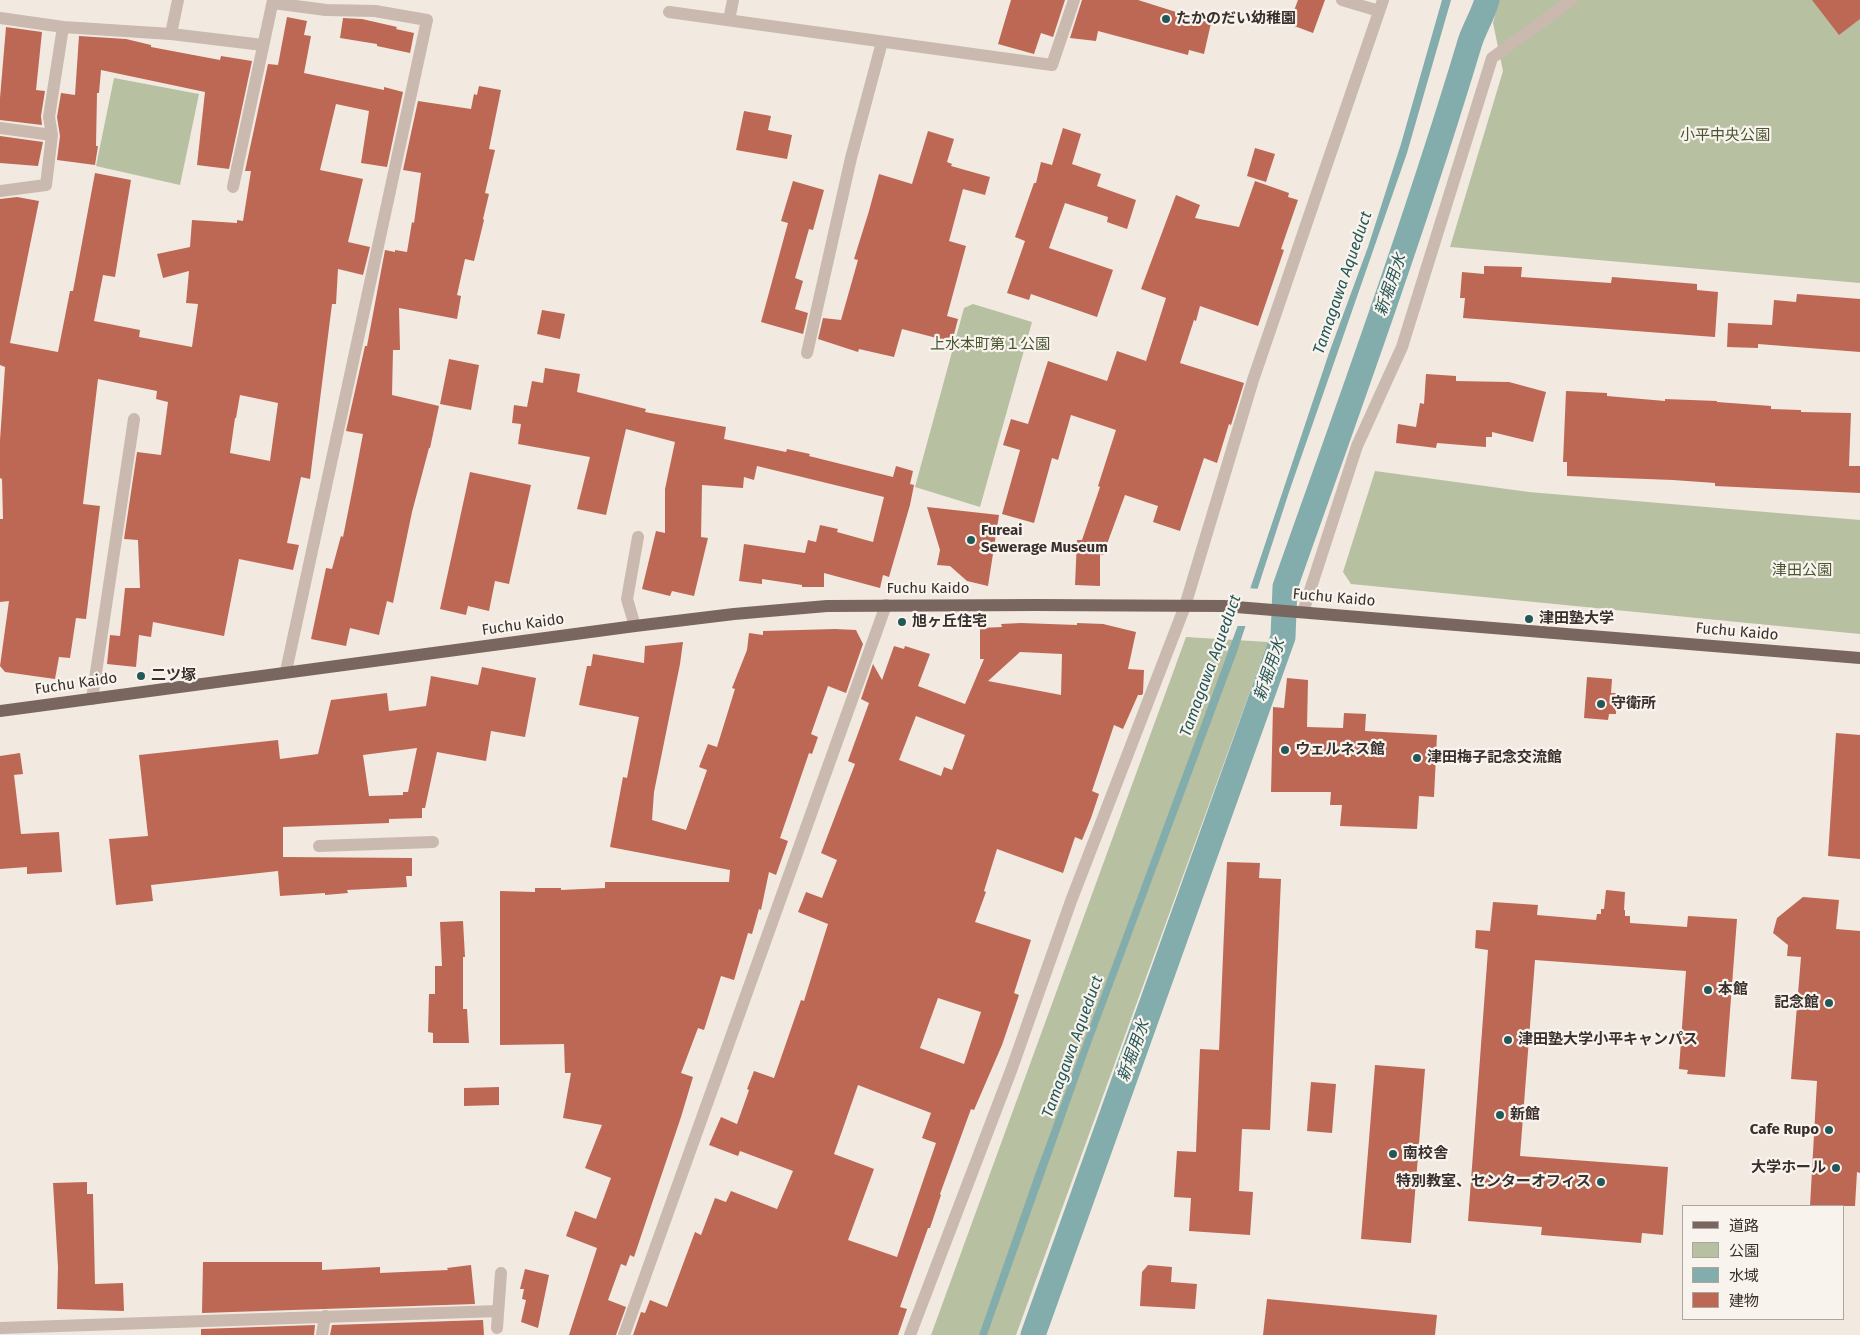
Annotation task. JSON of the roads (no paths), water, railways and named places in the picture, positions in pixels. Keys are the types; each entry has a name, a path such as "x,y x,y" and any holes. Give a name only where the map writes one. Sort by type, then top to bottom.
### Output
{"main road":[{"name":"Fuchu Kaido","path":"0,711 286,671 635,626 780,609 827,606 1224,606 1860,658"}],"street":[{"path":"171,34 178,0"},
{"path":"729,20 733,0"},
{"path":"669,12 1052,65 1074,0"},
{"path":"910,1335 1012,1068 1070,901 1185,606 1253,380 1381,6 1342,0"},
{"path":"1302,612 1358,446 1402,347 1492,58 1572,0"},
{"path":"233,186 273,2 326,10 375,11 427,20 286,671"},
{"path":"0,18 63,27 171,34 263,45"},
{"path":"0,192 46,185 52,135 49,117 63,27"},
{"path":"807,353 847,176 882,42"},
{"path":"0,128 52,135"},
{"path":"92,698 134,419"},
{"path":"635,626 627,599 638,537"},
{"path":"624,1335 886,605"},
{"path":"319,846 433,842"},
{"path":"497,1328 501,1273"},
{"path":"0,1328 498,1311"},
{"path":"322,1335 325,1316"}],"water":[{"path":"1442,0 1451,0 1407,153 1289,492 1237,652 1090,1046 987,1335 979,1335 1036,1172 1238,625 1329,353 1368,247 1401,144"}],"waterway":[{"name":"新堀用水","path":"1033,1335 1283,637 1285,587 1404,247 1470,42 1487,0"}],"place":[{"name":"たかのだい幼稚園","path":"1166,19"},
{"name":"Fureai Sewerage Museum","path":"971,540"},
{"name":"津田塾大学","path":"1529,619"},
{"name":"旭ヶ丘住宅","path":"902,622"},
{"name":"二ツ塚","path":"141,676"},
{"name":"守衛所","path":"1601,704"},
{"name":"ウェルネス館","path":"1285,750"},
{"name":"津田梅子記念交流館","path":"1417,758"},
{"name":"本館","path":"1708,990"},
{"name":"記念館","path":"1829,1003"},
{"name":"津田塾大学小平キャンパス","path":"1508,1040"},
{"name":"新館","path":"1500,1115"},
{"name":"Cafe Rupo","path":"1829,1130"},
{"name":"南校舎","path":"1393,1154"},
{"name":"大学ホール","path":"1836,1168"},
{"name":"特別教室、センターオフィス","path":"1601,1182"}],"park label":[{"name":"小平中央公園","path":"1725,136"},
{"name":"上水本町第１公園","path":"990,345"},
{"name":"津田公園","path":"1802,571"}],"water label":[{"name":"Tamagawa Aqueduct","path":"1343,283"},
{"name":"Tamagawa Aqueduct","path":"1211,666"},
{"name":"Tamagawa Aqueduct","path":"1073,1047"}]}
